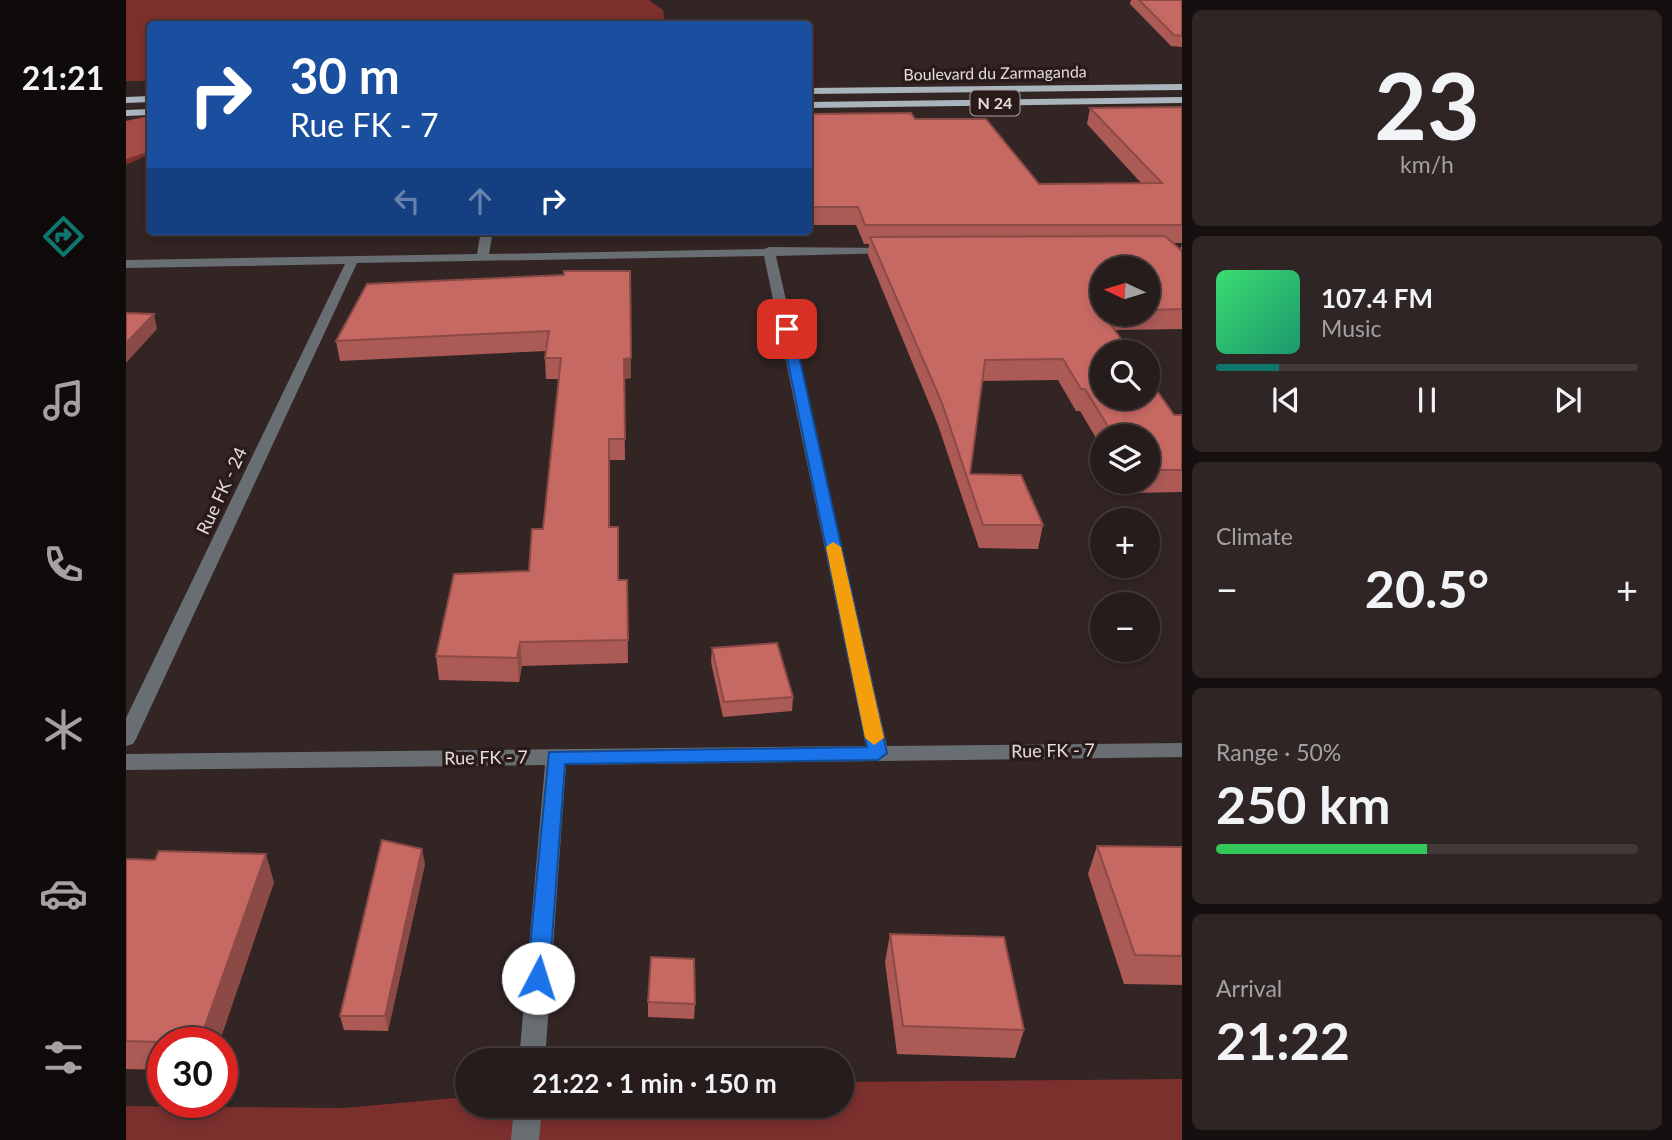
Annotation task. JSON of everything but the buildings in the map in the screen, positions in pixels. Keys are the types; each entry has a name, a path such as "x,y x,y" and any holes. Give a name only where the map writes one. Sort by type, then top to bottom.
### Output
{"main road":[{"name":"Boulevard du Zarmaganda","path":"812,91 1182,87"},
{"path":"126,100 147,99"},
{"name":"Boulevard du Zarmaganda","path":"812,105 1182,100"},
{"path":"126,113 147,112"}],"street":[{"path":"483,256 486,235"},
{"path":"126,264 906,249"},
{"path":"769,250 878,753"},
{"name":"Rue FK - 24","path":"126,739 353,259"},
{"name":"Rue FK - 7","path":"126,762 1182,750"},
{"path":"532,1048 556,757"},
{"path":"525,1140 527,1118"}],"shaded area":[{"path":"126,0 649,0 663,10 664,19 637,21 147,21 147,81 126,81"},
{"path":"147,133 147,155 126,165 126,139"},
{"path":"1182,1079 1182,1140 126,1140 126,1106 147,1106 147,1118 238,1118 238,1107 343,1108 455,1098 455,1118 854,1118 854,1082"}],"waterway":[{"path":"126,142 144,133"}],"slow traffic":[{"path":"833,547 874,738"}],"route":[{"path":"538,978 556,757 878,753 787,329"}]}
